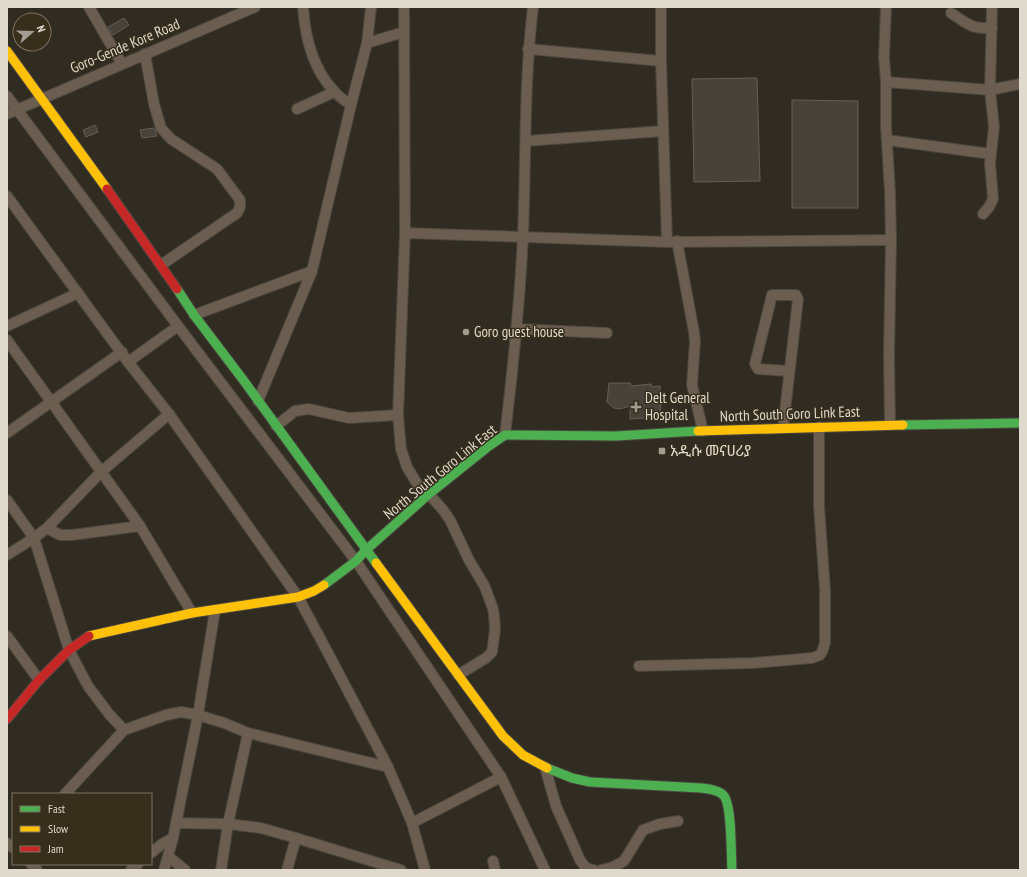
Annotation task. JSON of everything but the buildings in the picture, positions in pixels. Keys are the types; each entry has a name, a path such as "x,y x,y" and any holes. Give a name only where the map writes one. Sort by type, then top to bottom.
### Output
{"street":[{"path":"89,7 122,64"},
{"name":"Goro-Gende Kore Road","path":"7,114 145,54 235,10 255,7"},
{"path":"302,7 304,27 311,54 320,74 334,92 351,105"},
{"path":"258,402 312,271 367,43 371,7"},
{"path":"404,7 405,233 398,416 401,449 407,467 418,485 429,494 450,520 469,560 485,587 493,609 495,630 492,652 486,658 458,675"},
{"path":"505,435 517,329 526,141 528,49 533,7"},
{"path":"661,7 663,131 672,242 694,332 695,341 692,385 703,431"},
{"path":"886,7 884,58 891,240 889,354 890,425"},
{"path":"983,214 993,199 990,168 994,127 990,90 992,7"},
{"path":"951,12 978,29 992,28"},
{"path":"367,43 404,32"},
{"path":"528,49 661,61"},
{"path":"7,51 161,265 194,315 244,381 503,736 522,754 545,767 589,782 713,789 724,795 728,805 732,870"},
{"path":"145,54 154,104 161,128 171,139 217,169 240,200 240,207 237,213 161,265"},
{"path":"886,82 990,90 1020,84"},
{"path":"297,109 334,92"},
{"path":"7,96 178,326 356,561 501,777 545,870"},
{"path":"526,141 663,131"},
{"path":"887,140 991,154"},
{"path":"7,196 128,362 169,414 298,597 388,767 412,823 425,870"},
{"path":"405,233 672,242 891,240"},
{"path":"194,315 312,271"},
{"path":"7,326 78,293"},
{"path":"783,428 798,297 793,294 772,295 755,364 758,369 789,371"},
{"path":"128,362 178,326"},
{"path":"517,329 607,333"},
{"path":"7,340 140,526 192,613"},
{"path":"7,433 122,352"},
{"path":"276,426 295,411 308,409 349,418 398,416"},
{"path":"7,555 47,528 102,472 169,414"},
{"name":"North South Goro Link East","path":"39,680 69,650 90,636 192,613 298,597 314,591 328,583 356,561 366,550 429,494 505,435 616,436 783,428 1020,423"},
{"path":"639,666 753,663 812,658 822,652 825,643 825,590 820,506 819,427"},
{"path":"7,500 34,538 69,650 88,686 124,730"},
{"path":"47,528 60,535 72,535 140,526"},
{"path":"164,870 173,838 198,715 215,610"},
{"path":"7,636 39,680 7,719"},
{"path":"66,793 124,730 166,715 181,712 198,715 224,723 248,734 388,767"},
{"path":"220,870 228,824 248,734"},
{"path":"545,767 556,806 580,860 589,869"},
{"path":"412,823 501,777"},
{"path":"601,870 613,867 624,861 643,830 660,824 678,821"},
{"path":"176,822 228,824 261,828 401,870"},
{"path":"152,852 173,838"},
{"path":"287,870 296,838"},
{"path":"169,856 185,870"}],"traffic: fast":[{"path":"177,289 194,315 244,381 376,563"},
{"path":"903,425 1020,423"},
{"path":"324,585 356,561 366,550 429,494 505,435 616,436 698,431"},
{"path":"547,768 572,778 590,782 701,788 720,792 727,801 731,831 732,870"}],"traffic: slow":[{"path":"7,51 107,189"},
{"path":"698,431 903,425"},
{"path":"376,563 503,736 523,755 547,768"},
{"path":"89,636 192,613 298,597 314,591 324,585"}],"traffic: jam":[{"path":"107,189 177,289"},
{"path":"7,719 39,680 69,650 89,636"}],"place":[{"name":"Goro guest house","path":"466,332"},
{"name":"Delt General Hospital","path":"636,407"},
{"name":"አዲሱ መናሀሪያ","path":"662,451"}]}
